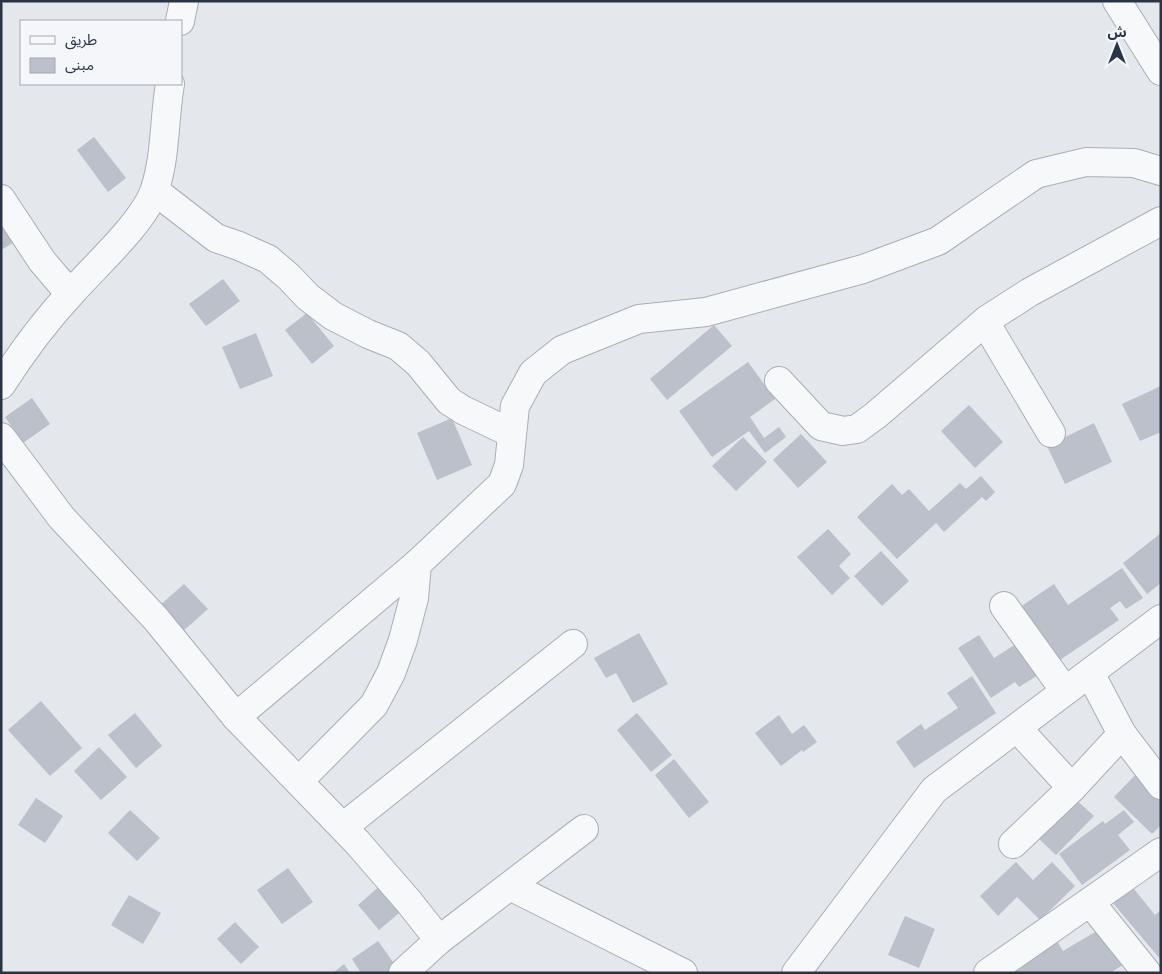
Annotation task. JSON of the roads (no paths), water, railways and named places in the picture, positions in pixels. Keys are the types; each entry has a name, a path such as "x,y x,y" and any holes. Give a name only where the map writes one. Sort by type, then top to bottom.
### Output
{"street":[{"path":"180,20 184,1"},
{"path":"1117,1 1161,71"},
{"path":"1,385 16,362 70,294 139,219 155,191 161,167 170,85"},
{"path":"236,717 417,564 502,484 509,465 515,406 533,373 562,350 638,319 706,312 863,270 938,241 1036,174 1086,162 1134,163 1161,171"},
{"path":"155,191 216,238 268,259 308,297 333,316 368,334 398,346 418,363 449,401 463,410 511,433"},
{"path":"1,199 42,262 70,294"},
{"path":"778,381 821,426 843,431 857,429 985,322 1030,292 1161,221"},
{"path":"985,322 1051,433"},
{"path":"1,437 61,517 156,619 236,717 343,827 410,902 439,940"},
{"path":"299,781 374,705 391,673 403,640 414,598 417,564"},
{"path":"1004,606 1065,691"},
{"path":"796,973 934,790 1065,691 1158,628"},
{"path":"343,827 573,644"},
{"path":"1090,673 1122,734 1161,785"},
{"path":"1017,728 1072,788"},
{"path":"1013,844 1072,788 1122,734"},
{"path":"403,973 439,940 584,830"},
{"path":"988,973 1161,852"},
{"path":"510,886 683,973"},
{"path":"1090,902 1148,973"}]}
